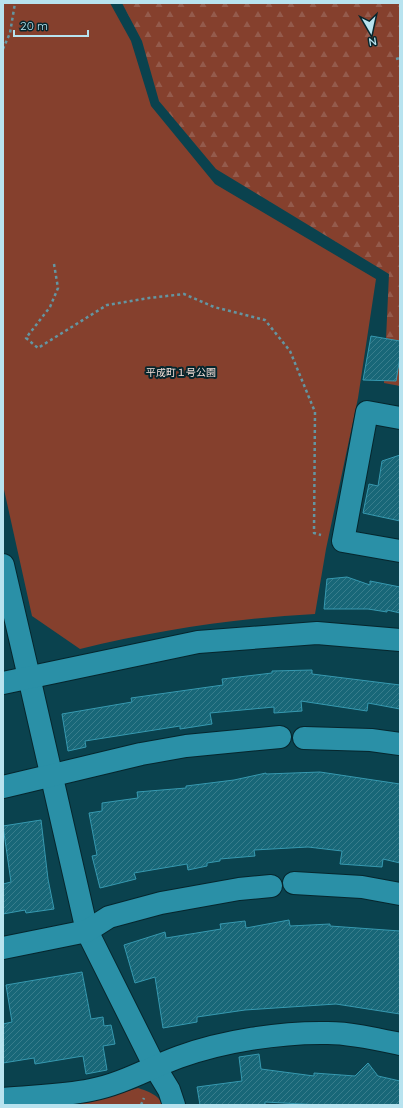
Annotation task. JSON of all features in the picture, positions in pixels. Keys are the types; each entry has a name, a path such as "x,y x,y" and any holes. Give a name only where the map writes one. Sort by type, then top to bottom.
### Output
{"street":[{"path":"400,418 367,412 343,541 400,552"},
{"path":"3,566 87,931 155,1067 169,1090 174,1105"},
{"path":"3,683 198,642 317,633 400,640"},
{"path":"3,787 141,754 186,746 280,737 283,730 292,725 303,731 304,738 371,740 400,744"},
{"path":"3,948 87,931 109,917 161,903 239,889 271,886 273,878 282,874 290,876 294,883 362,887 400,894"},
{"path":"3,1099 61,1095 91,1090 126,1080 180,1057 233,1042 282,1034 330,1033 400,1044"}],"path":[{"path":"3,49 10,33 15,3"},
{"path":"396,59 400,58"},
{"path":"54,264 58,288 50,307 26,338 38,348 107,305 149,298 184,294 214,307 265,320 290,351 315,412 314,533 343,541"}],"green space":[{"name":"平成町１号公園","path":"3,3 110,3 131,41 151,106 215,184 376,279 358,398 326,549 315,614 256,618 197,626 138,636 80,649 32,616 3,485"},
{"path":"122,3 400,3 400,386 384,383 389,274 216,169 159,101 142,41"},
{"path":"138,1088 156,1096 162,1105 68,1105 94,1101"}],"building":[{"path":"371,336 400,341 400,357 396,381 363,380"},
{"path":"400,455 400,521 363,513 369,484 378,486 382,461"},
{"path":"347,577 370,585 370,581 400,587 400,613 387,610 387,612 368,609 324,609 327,579"},
{"path":"312,670 312,674 400,685 400,709 368,703 367,711 301,701 302,711 274,713 274,707 210,713 212,724 180,729 180,726 85,741 86,747 68,751 62,714 132,702 131,698 223,685 222,679 272,673 272,671"},
{"path":"320,772 400,784 400,863 383,859 382,867 340,864 342,851 308,847 254,850 255,856 220,859 220,861 207,863 207,866 188,870 187,864 134,873 136,879 100,888 92,856 97,855 89,813 102,811 102,803 138,798 137,792 186,788 186,786 234,780 266,773"},
{"path":"41,820 48,879 54,909 26,913 25,910 3,914 3,884 11,882 3,826"},
{"path":"289,920 290,926 330,924 330,926 400,931 400,1014 336,1004 245,1010 197,1017 197,1022 163,1028 155,977 135,983 124,945 165,932 166,938 221,929 220,924 245,921 246,928"},
{"path":"82,972 91,1019 103,1017 104,1026 111,1025 115,1044 103,1046 107,1070 86,1074 83,1056 35,1064 34,1058 3,1063 3,1024 12,1022 6,985"},
{"path":"259,1054 261,1069 314,1076 314,1073 355,1076 368,1063 378,1076 400,1081 400,1105 321,1105 265,1102 265,1105 200,1105 197,1087 242,1081 239,1057"}]}
